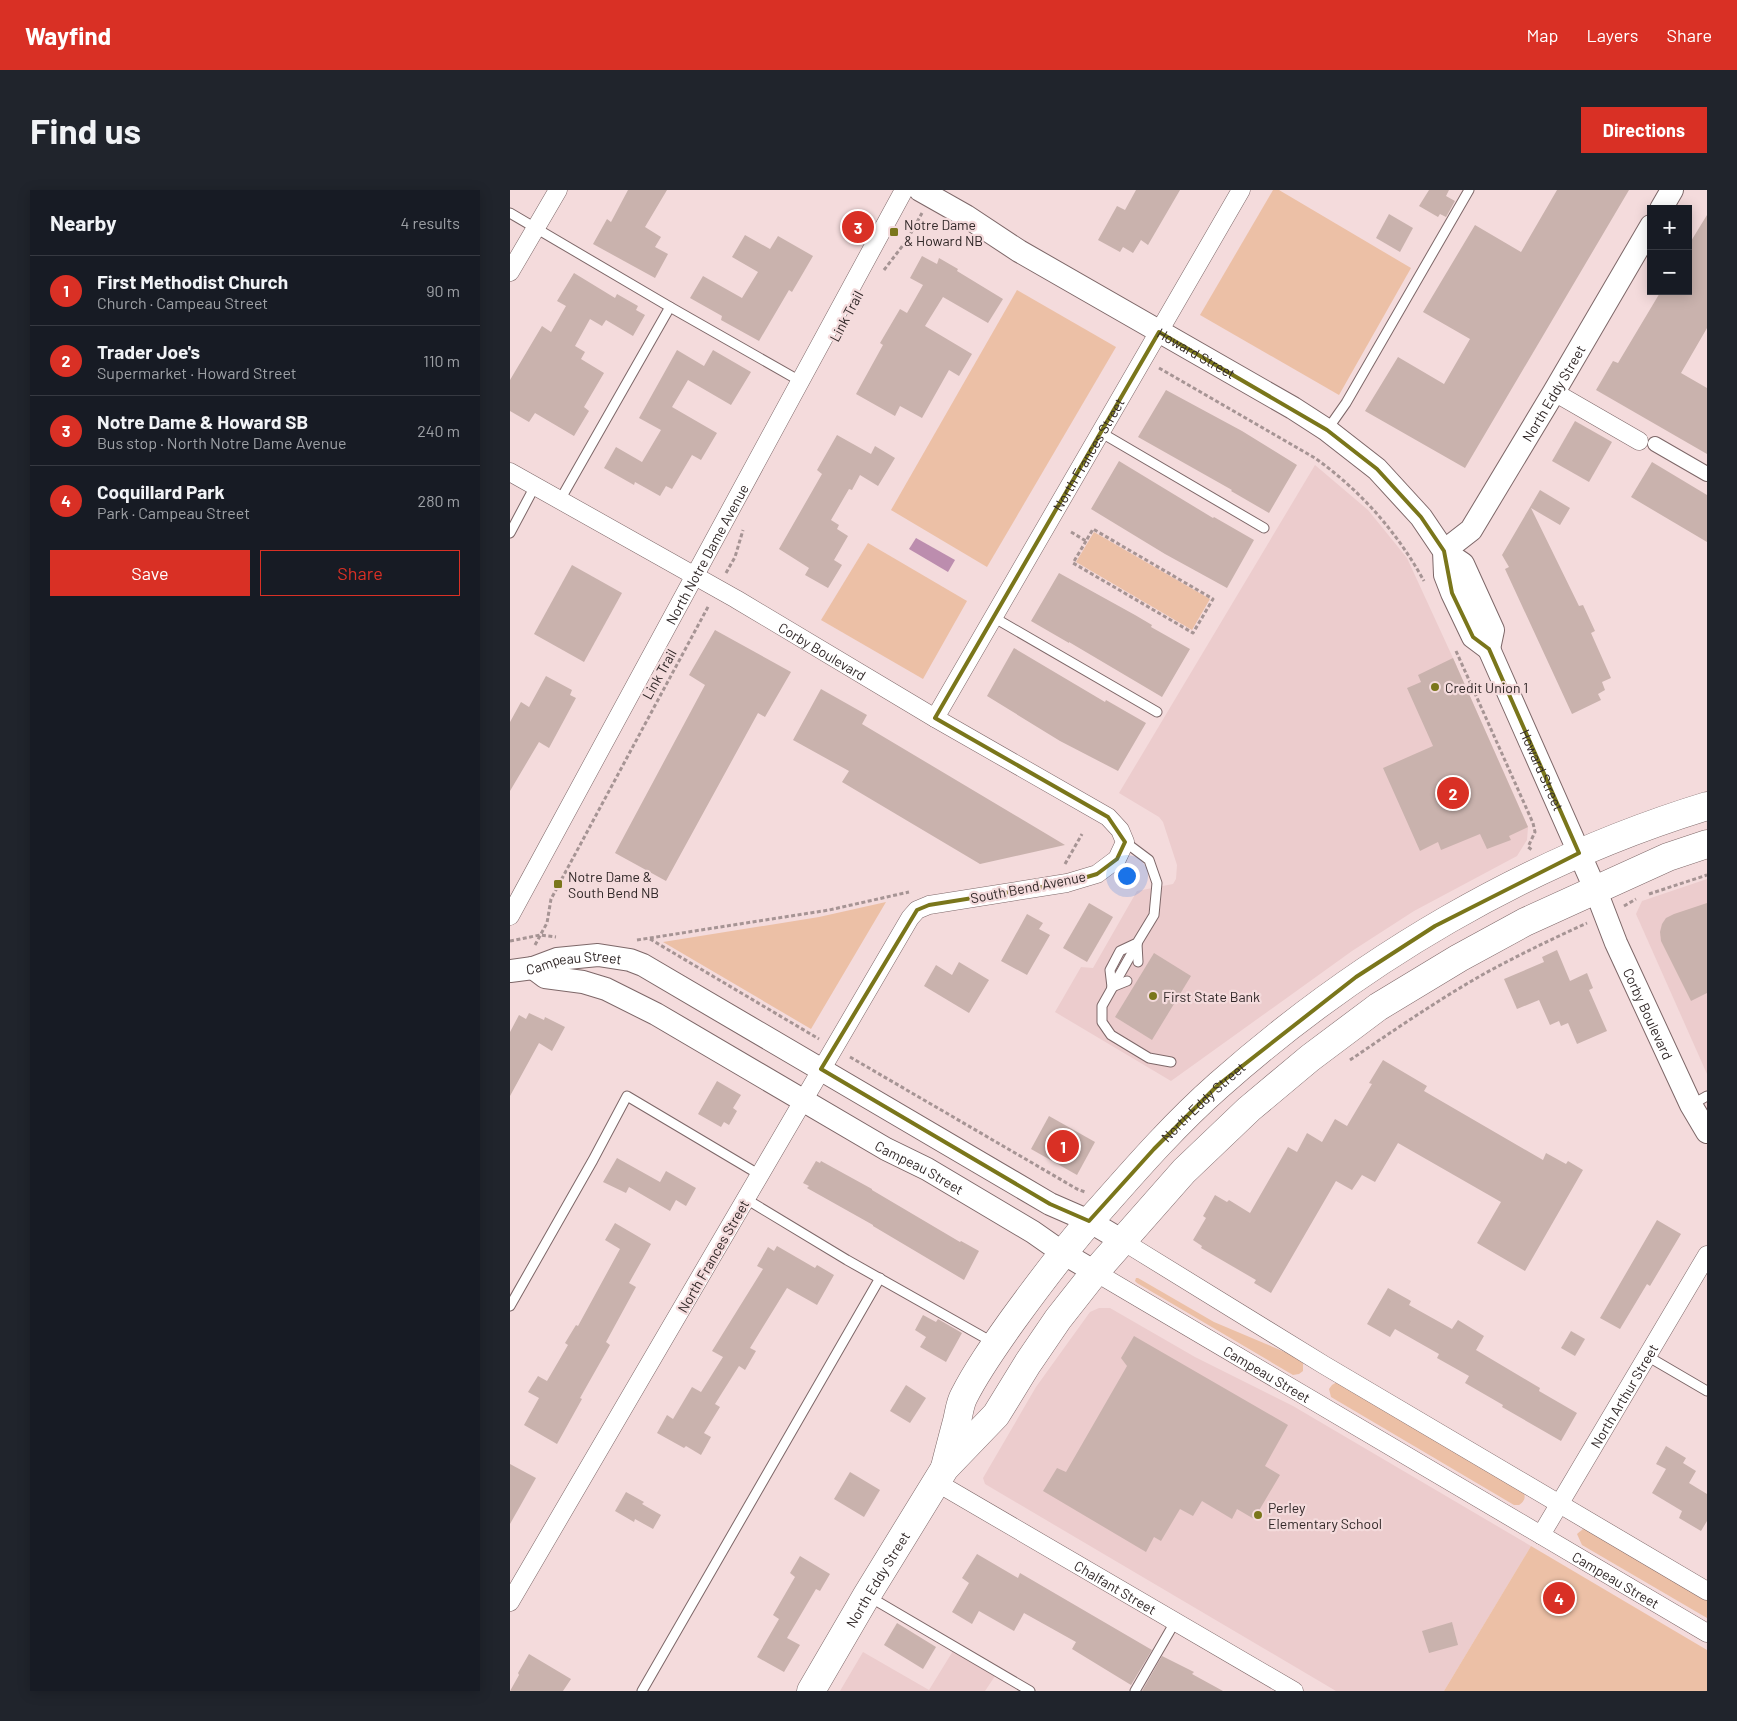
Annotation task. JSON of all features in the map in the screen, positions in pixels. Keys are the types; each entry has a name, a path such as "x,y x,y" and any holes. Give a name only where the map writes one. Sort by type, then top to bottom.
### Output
{"main road":[{"path":"1579,853 1664,819 1707,806"},
{"path":"1596,891 1668,857 1707,844"},
{"name":"North Eddy Street","path":"940,1475 963,1397 996,1344 1089,1221 1154,1148 1218,1085 1285,1030 1356,977 1435,926 1506,888 1579,853"},
{"name":"North Eddy Street","path":"811,1691 940,1475 996,1415 1043,1341 1095,1272 1184,1171 1249,1109 1310,1058 1371,1013 1508,931 1596,891"}],"street":[{"path":"510,272 558,190"},
{"name":"North Notre Dame Avenue","path":"510,916 904,190"},
{"name":"North Frances Street","path":"935,718 1241,190"},
{"path":"1663,205 1672,190"},
{"name":"Howard Street","path":"925,193 966,216 1019,251 1293,408 1362,456 1389,480 1421,517 1444,552 1445,575 1452,593 1473,637 1489,649 1596,891"},
{"name":"North Eddy Street","path":"1444,552 1471,530 1647,233"},
{"path":"1554,392 1707,474"},
{"name":"Corby Boulevard","path":"510,472 694,575 935,718 1108,817 1120,830 1126,842"},
{"name":"South Bend Avenue","path":"917,910 929,905 1067,883 1097,874 1117,858 1126,842"},
{"name":"Corby Boulevard","path":"1596,891 1616,944 1699,1101 1707,1132"},
{"name":"North Frances Street","path":"510,1602 903,928 917,910"},
{"name":"Campeau Street","path":"533,968 557,960 598,954 630,960 655,971 1050,1204 1089,1221 1122,1240 1324,1365 1707,1591"},
{"path":"510,970 533,968"},
{"name":"Campeau Street","path":"533,968 546,978 583,982 606,989 631,1000 886,1149 935,1174 1033,1232 1063,1253 1707,1633"},
{"name":"North Arthur Street","path":"1541,1535 1707,1255"},
{"name":"Chalfant Street","path":"940,1475 1176,1622 1294,1691"}],"lane":[{"path":"1327,430 1346,403 1469,190"},
{"path":"510,213 670,307 800,380"},
{"path":"560,500 670,307"},
{"path":"1100,432 1264,528"},
{"path":"510,533 536,486"},
{"path":"993,617 1157,712"},
{"path":"1126,842 1149,860 1156,883 1154,915 1137,943 1120,951 1110,970 1112,987 1102,1006 1102,1022 1110,1035 1149,1058 1171,1062"},
{"path":"1137,943 1138,962"},
{"path":"1112,987 1127,981"},
{"path":"510,1306 627,1096 760,1175"},
{"path":"746,1199 847,1260 996,1344"},
{"path":"642,1691 880,1278"},
{"path":"1647,1356 1707,1391"},
{"path":"867,1595 1030,1691"},
{"path":"1136,1691 1176,1622"}],"path":[{"path":"880,276 907,240 925,193"},
{"path":"1154,364 1315,458 1332,470 1360,495 1396,536 1411,558 1424,583"},
{"name":"Link Trail","path":"540,935 547,923 547,911 551,899 718,589 735,556 738,542 746,523"},
{"path":"1093,529 1213,599 1193,633 1073,563 1086,541 1093,529"},
{"path":"1071,532 1086,541"},
{"path":"1454,646 1533,823 1535,832 1528,847"},
{"path":"1059,868 1064,864 1082,834"},
{"path":"1627,905 1643,895 1707,875"},
{"path":"630,941 829,910 916,891"},
{"path":"1347,1062 1430,1007 1490,971 1582,925"},
{"path":"510,941 540,935 559,937"},
{"path":"649,939 823,1041"},
{"path":"844,1054 1083,1191"}],"highlighted area":[{"path":"1159,332 1327,430 1377,469 1421,517 1444,551 1452,593 1473,637 1489,649 1579,853 1435,926 1356,977 1218,1085 1154,1149 1089,1221 1050,1204 821,1069 917,910 929,905 1067,883 1097,874 1117,859 1125,842 1108,817 935,718"}],"shaded area":[{"path":"1273,190 1279,190 1411,268 1339,395 1200,315"},
{"path":"1017,290 1116,347 987,567 891,510"},
{"path":"1315,465 1368,510 1407,558 1528,827 1527,840 1517,856 1414,911 1352,951 1171,1081 1055,1012 1081,967 1093,968 1137,891 1173,884 1176,879 1177,865 1163,822 1159,817 1119,793"},
{"path":"1094,532 1210,599 1192,630 1076,562"},
{"path":"916,538 955,560 948,572 909,549"},
{"path":"868,543 967,601 923,679 821,620"},
{"path":"1707,879 1707,1074 1636,914 1642,901"},
{"path":"886,902 811,1029 663,942 819,917"},
{"path":"1136,1278 1214,1322 1299,1358 1303,1362 1303,1371 1293,1375 1137,1283 1135,1281"},
{"name":"Perley Elementary School","path":"1099,1308 1110,1308 1195,1357 1293,1406 1531,1546 1444,1691 1336,1691 985,1484 983,1478 1036,1387 1090,1312"},
{"path":"1337,1382 1523,1490 1524,1500 1519,1505 1514,1505 1331,1397 1329,1389"},
{"path":"1583,1529 1587,1529 1707,1599 1707,1618 1582,1545 1577,1534"},
{"path":"1531,1546 1707,1650 1707,1691 1444,1691"},
{"path":"953,1651 995,1676 985,1691 840,1691 863,1652 929,1690"}],"building":[{"path":"628,190 667,190 645,227 661,237 655,247 668,254 655,278 593,244 607,219 611,222"},
{"path":"1136,190 1180,190 1148,245 1141,240 1133,253 1123,247 1120,252 1098,240 1117,206 1125,210"},
{"path":"1429,190 1449,190 1446,196 1455,201 1446,217 1440,214 1438,217 1419,206"},
{"path":"1557,190 1629,190 1465,468 1365,411 1398,357 1444,384 1470,339 1423,312 1475,225 1521,252"},
{"path":"1389,214 1413,228 1400,252 1376,238"},
{"path":"1707,215 1707,328 1681,373 1707,388 1707,454 1596,390 1613,361 1618,363 1659,295 1692,295 1692,239"},
{"path":"745,235 770,249 778,236 813,256 792,292 789,290 759,341 721,320 722,316 690,298 703,276 742,298 758,272 732,257"},
{"path":"922,256 937,264 939,258 1003,299 988,323 943,297 925,326 972,354 959,376 949,370 922,418 900,406 895,416 856,394 883,345 880,343 900,309 907,313 923,285 910,278"},
{"path":"574,273 615,298 617,294 638,306 636,310 645,315 633,336 606,320 602,326 590,319 575,346 585,352 581,359 604,373 584,407 589,411 574,436 535,413 529,422 510,411 510,380 542,326 551,332 566,306 557,301"},
{"path":"677,350 704,366 713,350 751,372 731,405 688,380 672,407 717,433 701,460 692,455 672,489 666,486 660,496 635,482 634,485 604,468 616,447 642,462 661,430 639,418"},
{"path":"1166,390 1242,431 1297,465 1269,513 1138,437"},
{"path":"1575,421 1612,442 1589,482 1552,461"},
{"path":"837,435 871,454 875,446 895,458 878,486 860,475 852,490 849,489 831,520 839,525 837,529 848,536 834,560 842,565 828,588 805,575 809,568 779,549 822,474 817,470"},
{"path":"1119,461 1213,518 1254,540 1227,588 1165,554 1091,509"},
{"path":"1652,462 1707,495 1707,542 1631,497"},
{"path":"1540,490 1570,508 1560,525 1531,508 1579,606 1583,605 1595,631 1591,633 1611,678 1602,682 1605,690 1598,694 1601,700 1572,714 1505,569 1509,567 1502,555"},
{"path":"572,565 622,593 584,662 534,634"},
{"path":"1059,573 1135,615 1152,625 1151,627 1190,649 1162,697 1031,621"},
{"path":"715,630 791,672 765,717 758,713 666,881 615,853 705,685 689,675"},
{"path":"1014,648 1105,702 1106,700 1146,723 1118,771 1060,741 987,696"},
{"path":"1453,658 1528,827 1509,836 1511,840 1487,849 1480,834 1441,850 1438,842 1420,851 1383,768 1433,746 1407,688 1421,682 1418,675"},
{"path":"546,676 572,690 570,695 576,698 549,748 539,742 510,791 510,722 521,702 529,707"},
{"path":"821,689 867,715 862,724 1065,845 980,864 842,782 849,771 793,740"},
{"path":"1089,903 1113,917 1087,962 1063,948"},
{"path":"1707,903 1707,993 1691,1001 1661,941 1660,932 1666,918"},
{"path":"1027,914 1043,923 1039,929 1050,935 1027,975 1001,961"},
{"path":"1557,950 1570,981 1587,973 1593,988 1589,990 1607,1031 1577,1044 1568,1023 1561,1026 1559,1021 1550,1025 1539,1000 1517,1009 1504,979 1544,962 1542,957"},
{"name":"First State Bank","path":"1154,953 1191,976 1152,1040 1115,1017"},
{"path":"959,962 989,980 969,1013 924,986 936,965 952,975"},
{"path":"529,1013 544,1020 545,1017 565,1027 552,1051 539,1043 510,1096 510,1032 519,1015 526,1019"},
{"path":"1383,1060 1427,1086 1424,1091 1543,1160 1546,1153 1566,1164 1568,1161 1583,1170 1525,1271 1477,1243 1501,1202 1398,1143 1375,1182 1362,1175 1352,1190 1336,1181 1271,1293 1254,1283 1256,1280 1201,1248 1202,1246 1193,1240 1206,1218 1203,1216 1215,1195 1227,1202 1229,1200 1250,1213 1288,1147 1297,1152 1307,1133 1322,1142 1335,1119 1347,1126 1372,1084 1369,1083"},
{"path":"717,1081 741,1095 733,1108 737,1111 729,1125 724,1122 721,1127 698,1114"},
{"path":"1049,1116 1095,1142 1077,1175 1031,1149"},
{"path":"617,1158 660,1182 666,1171 696,1188 686,1206 676,1200 670,1211 629,1187 626,1193 603,1182"},
{"path":"816,1161 820,1163 821,1161 872,1189 960,1242 979,1251 964,1280 807,1188 809,1186 803,1183"},
{"path":"1657,1220 1681,1234 1650,1286 1647,1284 1620,1329 1600,1318"},
{"path":"615,1223 651,1244 629,1283 636,1287 606,1342 610,1345 557,1444 524,1425 539,1398 528,1392 538,1376 547,1381 568,1345 565,1343 576,1325 578,1326 620,1249 605,1240"},
{"path":"777,1246 815,1268 817,1265 834,1275 817,1305 787,1288 750,1348 756,1351 745,1370 739,1366 715,1404 720,1407 704,1433 711,1437 701,1455 657,1433 667,1415 673,1419 692,1387 701,1392 723,1357 712,1351 763,1269 757,1266 768,1247 774,1251"},
{"path":"1388,1288 1411,1301 1409,1305 1452,1329 1458,1320 1484,1336 1476,1350 1540,1388 1539,1391 1577,1413 1561,1441 1465,1383 1469,1376 1437,1358 1439,1354 1395,1329 1390,1337 1367,1324"},
{"path":"923,1315 936,1322 938,1319 962,1333 946,1362 920,1347 926,1337 915,1330"},
{"path":"1571,1331 1585,1339 1575,1356 1561,1348"},
{"path":"1134,1336 1288,1425 1265,1466 1280,1475 1254,1519 1237,1509 1232,1519 1202,1501 1193,1516 1180,1509 1161,1541 1154,1537 1146,1552 1043,1491 1057,1468 1066,1472 1127,1366 1121,1358"},
{"path":"906,1385 926,1398 910,1423 890,1411"},
{"path":"1666,1446 1686,1458 1683,1463 1696,1471 1689,1483 1707,1494 1707,1521 1701,1531 1679,1518 1682,1511 1652,1493 1666,1469 1656,1464"},
{"path":"510,1464 536,1478 510,1524"},
{"path":"850,1472 880,1490 864,1517 834,1499"},
{"path":"626,1492 644,1502 642,1504 661,1515 653,1529 635,1519 634,1522 615,1511"},
{"path":"977,1554 1018,1578 1020,1573 1152,1650 1131,1685 1072,1649 1076,1642 1024,1613 1014,1631 979,1611 972,1624 952,1612 969,1583 962,1578"},
{"path":"800,1556 830,1574 820,1591 816,1589 787,1638 800,1645 784,1672 757,1657 779,1619 773,1615 795,1577 790,1573"},
{"path":"1452,1622 1458,1645 1429,1653 1422,1631"},
{"path":"897,1623 936,1647 923,1669 884,1645"},
{"path":"529,1654 571,1679 563,1691 510,1691"},
{"path":"1162,1656 1194,1672 1192,1674 1223,1691 1142,1691"}],"place":[{"name":"Notre Dame & Howard SB","path":"858,227"},
{"name":"Notre Dame & Howard NB","path":"894,232"},
{"name":"Credit Union 1","path":"1435,687"},
{"name":"Trader Joe's","path":"1453,793"},
{"name":"Notre Dame & South Bend NB","path":"558,884"},
{"name":"First State Bank","path":"1153,996"},
{"name":"First Methodist Church","path":"1063,1146"},
{"name":"Perley Elementary School","path":"1258,1515"},
{"name":"Coquillard Park","path":"1559,1598"}]}
